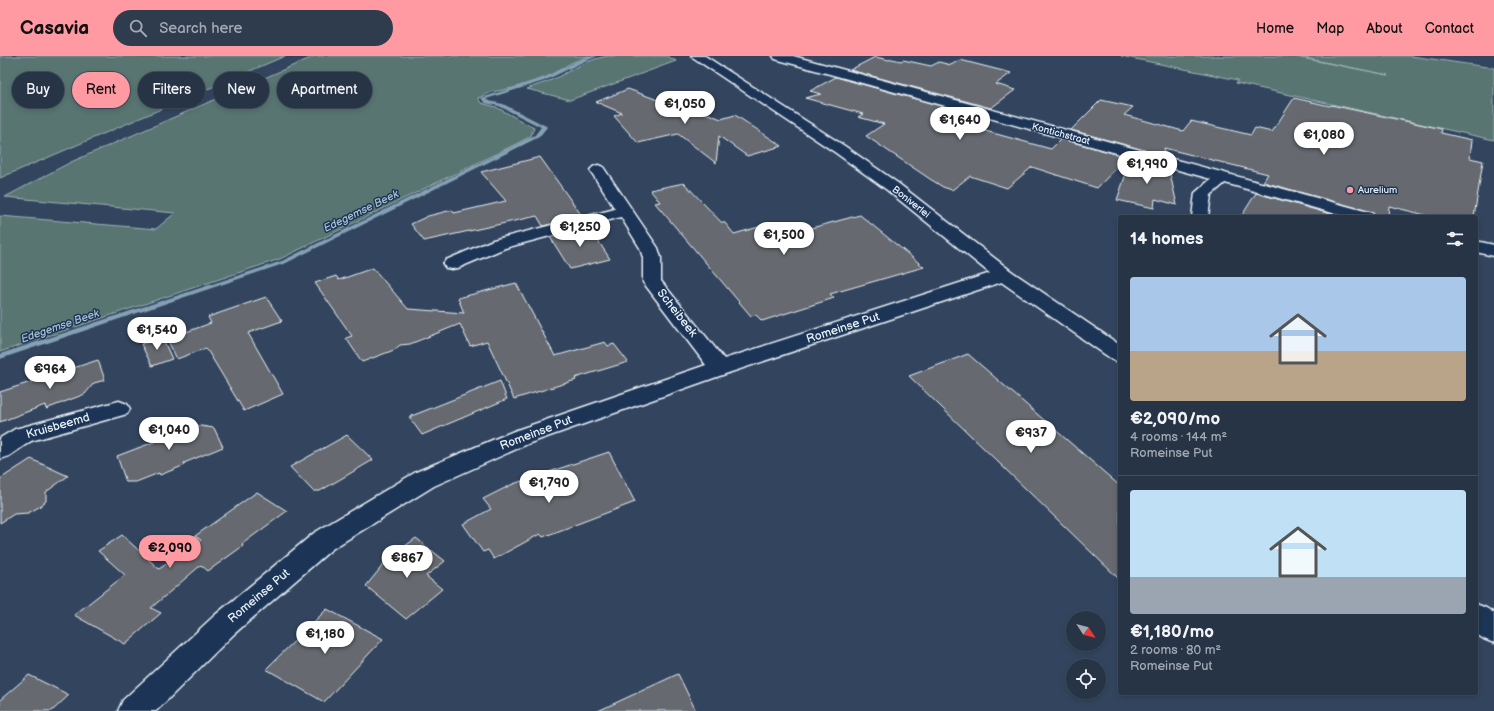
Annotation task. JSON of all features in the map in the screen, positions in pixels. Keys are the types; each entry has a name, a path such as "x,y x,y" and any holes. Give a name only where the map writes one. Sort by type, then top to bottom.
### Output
{"street":[{"name":"Boniverlei","path":"697,56 841,150 892,187 1004,275 1118,354"},
{"name":"Kontichstraat","path":"779,56 1359,215"},
{"name":"Scheibeek","path":"598,170 649,248 652,258 652,282 720,368"},
{"path":"1200,215 1203,193 1222,178"},
{"path":"452,264 499,244 625,211"},
{"path":"1478,247 1494,251"},
{"name":"Romeinse Put","path":"134,711 224,625 323,541 425,479 522,437 720,368 1004,275"},
{"name":"Kruisbeemd","path":"0,450 24,435 119,409"},
{"path":"1478,618 1494,630"}],"green space":[{"path":"0,56 285,56 248,72 213,72 213,87 205,90 205,72 138,72 138,108 164,108 0,178"},
{"path":"315,56 589,56 571,63 547,77 513,88 492,92 478,98 481,103 496,107 534,128 531,136 520,142 280,259 0,352 0,216 156,229 175,213 5,197 71,162 195,108 205,108 205,104 213,100 213,108 269,108 269,76 277,73 277,108 372,108 372,72 278,72"},
{"path":"608,56 667,56 676,61 570,100 527,89 554,79 586,62"},
{"path":"1121,56 1291,56 1388,75 1295,56 1411,56 1494,68 1494,140 1236,83 1238,80"}],"building":[{"path":"875,57 889,60 903,60 931,66 939,62 951,65 960,60 1011,73 996,84 1015,90 991,108 850,70"},
{"path":"836,77 980,117 967,126 1051,149 1061,139 1127,157 1097,188 1032,167 1007,188 970,176 952,190 943,187 930,179 866,136 884,124 858,117 863,114 805,98 821,94 810,91"},
{"path":"628,89 666,103 672,101 681,103 721,119 735,115 782,146 747,156 719,136 716,163 678,134 638,143 614,116 622,113 596,102"},
{"path":"1294,98 1442,129 1441,133 1472,140 1470,158 1483,161 1474,215 1425,215 1389,206 1388,215 1374,215 1372,212 1263,182 1268,174 1164,148 1166,156 1071,130 1101,100 1133,107 1124,115 1183,131 1191,121 1251,135 1255,128 1272,132"},
{"path":"540,157 582,216 543,226 537,216 424,241 411,224 428,216 452,210 454,213 506,201 481,172"},
{"path":"1131,159 1169,169 1177,205 1155,199 1154,208 1117,200"},
{"path":"684,183 721,222 725,223 734,234 773,223 785,235 860,215 924,267 830,294 834,298 762,321 756,315 751,316 655,203 660,202 650,190"},
{"path":"1256,193 1334,215 1242,215"},
{"path":"589,227 610,259 570,269 550,237"},
{"path":"373,268 408,309 464,313 458,298 516,283 555,356 605,342 608,346 614,344 628,362 514,399 487,341 470,346 460,324 410,344 400,345 394,350 362,362 346,338 352,336 315,283 336,276 339,280"},
{"path":"266,297 282,321 248,333 283,394 244,411 206,348 177,359 167,339 211,323 208,317"},
{"path":"162,337 172,359 152,366 141,344"},
{"path":"968,354 1118,484 1118,578 909,376"},
{"path":"98,360 105,380 94,383 85,394 46,409 45,405 0,422 0,392"},
{"path":"500,381 507,399 422,435 409,417"},
{"path":"192,419 194,425 214,428 223,447 184,463 185,465 160,475 159,473 136,482 126,482 117,456 154,442 151,435"},
{"path":"347,435 373,460 320,491 313,491 290,467"},
{"path":"609,452 635,502 543,537 540,534 494,559 488,550 483,552 463,524 491,509 483,499 513,484"},
{"path":"31,459 68,476 46,492 46,501 39,507 28,513 14,514 0,523 0,479"},
{"path":"257,492 287,511 242,544 243,546 208,571 201,565 151,608 161,613 125,644 74,615 125,575 98,551 122,535 159,569 201,540 195,536"},
{"path":"416,538 445,561 426,576 442,589 406,619 366,586 388,559"},
{"path":"327,609 383,639 324,702 266,669"},
{"path":"678,674 696,711 598,711"},
{"path":"29,675 69,695 52,711 0,711 0,700"}],"waterway":[{"name":"Edegemse Beek","path":"0,357 284,262 537,136 544,127 501,105 487,102 483,98 543,80 578,62 596,56"}],"place":[{"name":"Aurelium","path":"1350,190"}]}
